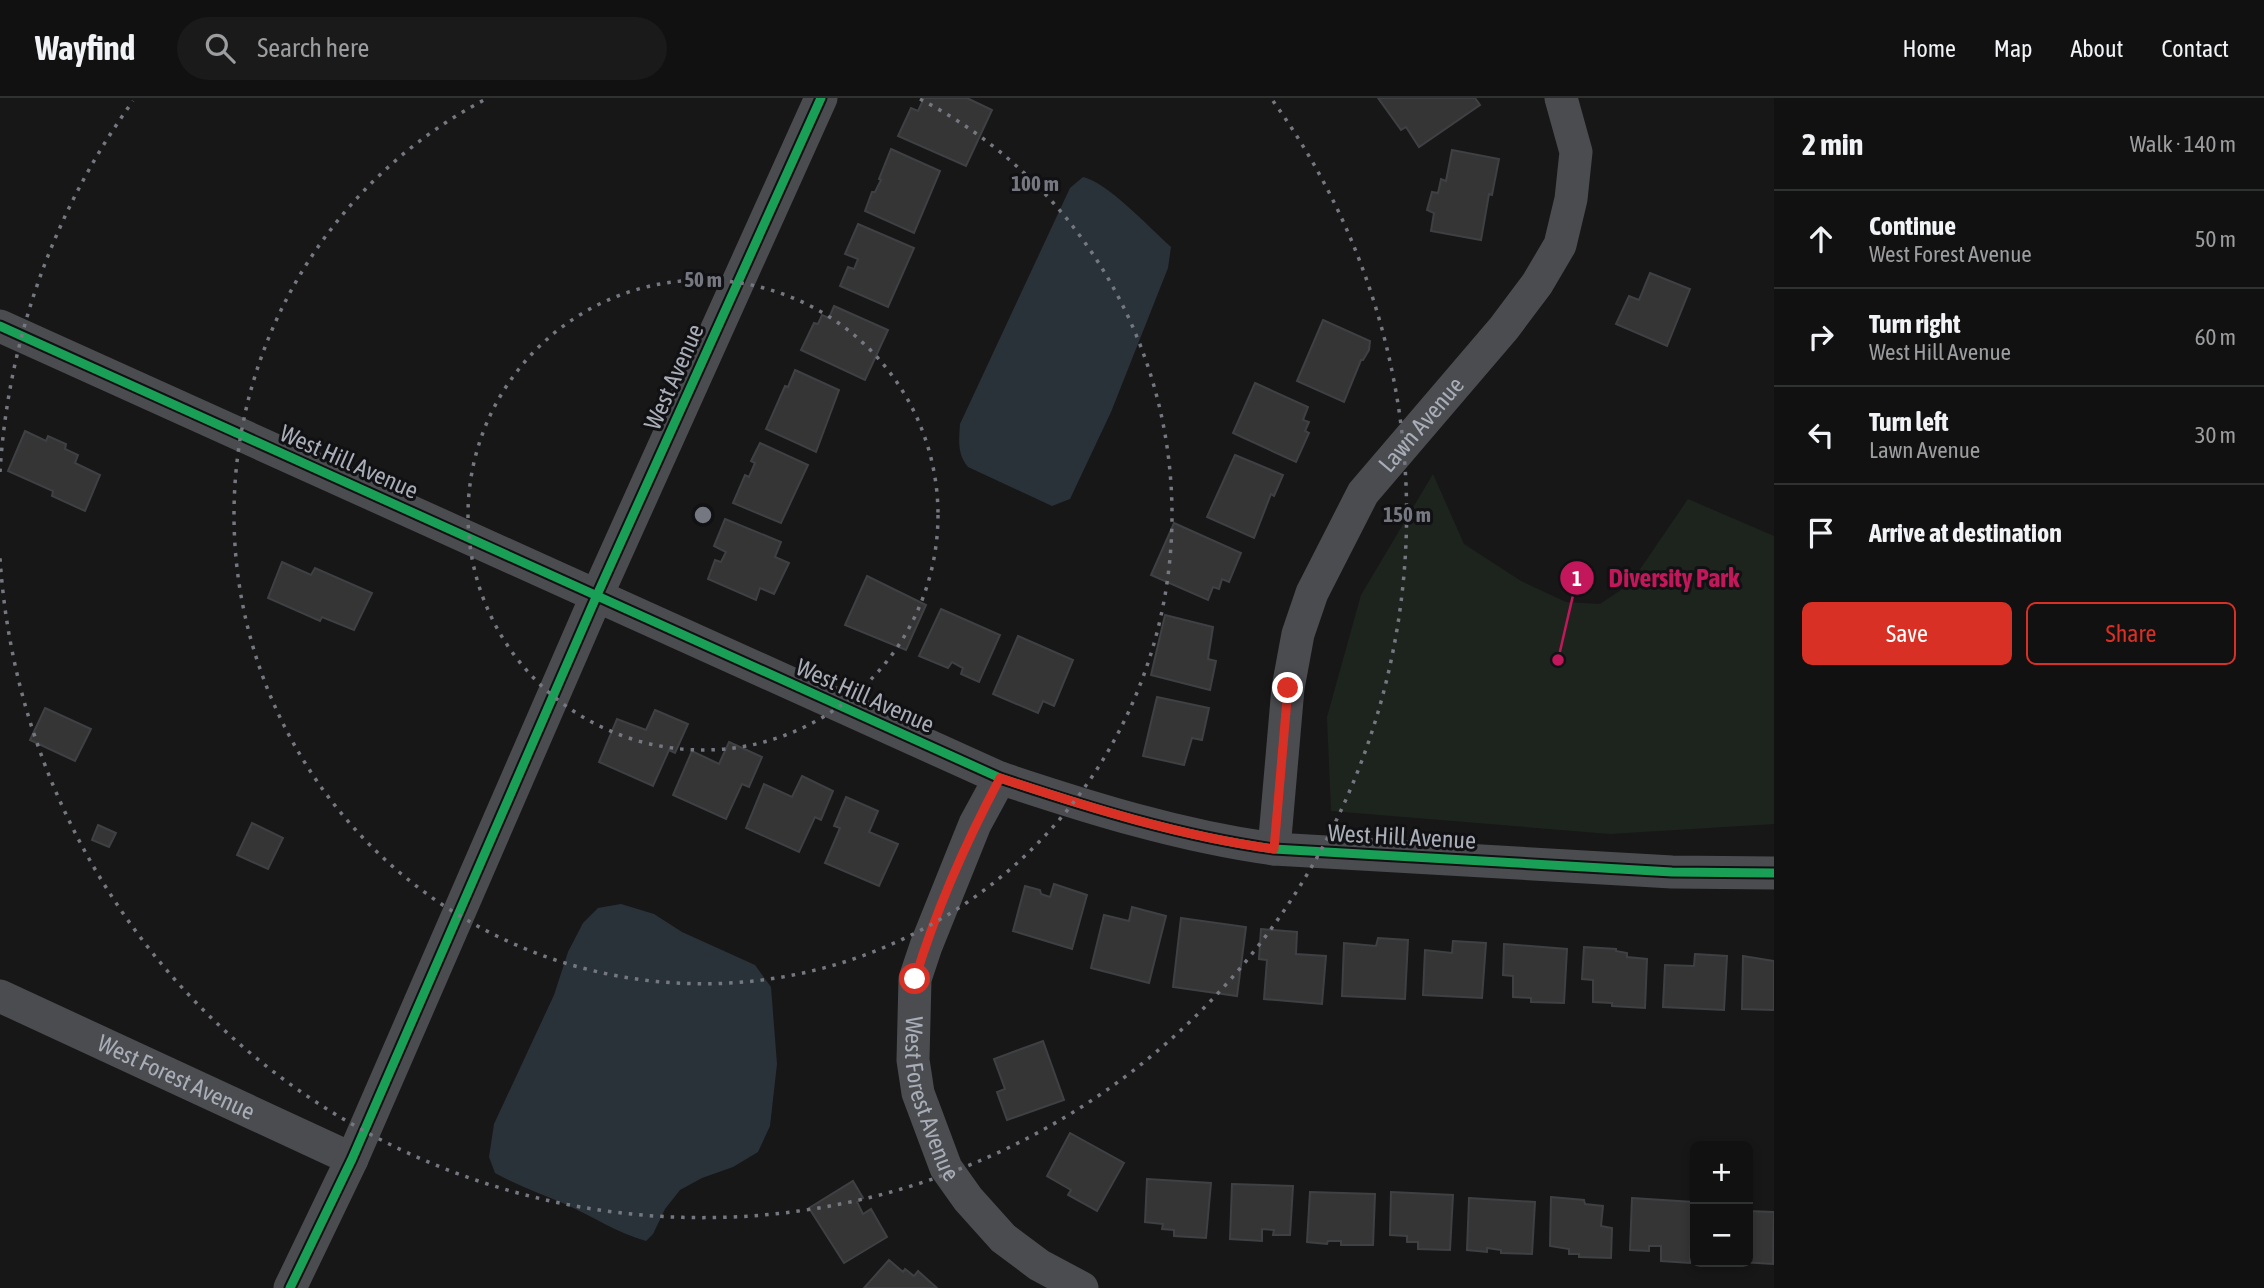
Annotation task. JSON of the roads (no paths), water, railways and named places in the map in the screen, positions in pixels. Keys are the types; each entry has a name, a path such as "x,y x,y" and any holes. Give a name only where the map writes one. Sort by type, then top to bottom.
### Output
{"street":[{"name":"West Avenue","path":"290,1288 352,1159 597,595 821,98"},
{"name":"Lawn Avenue","path":"1274,849 1288,688 1298,634 1312,593 1363,493 1504,328 1537,284 1560,245 1571,199 1576,152 1561,98"},
{"name":"West Hill Avenue","path":"0,326 1000,778 1099,811 1223,842 1274,849 1672,872 1774,873"},
{"name":"West Forest Avenue","path":"1000,778 975,824 915,979 914,1060 918,1093 946,1168 968,1199 1003,1238 1039,1265 1082,1288"},
{"name":"West Forest Avenue","path":"0,996 352,1159"}],"place":[{"name":"Diversity Park","path":"1558,660"}]}
